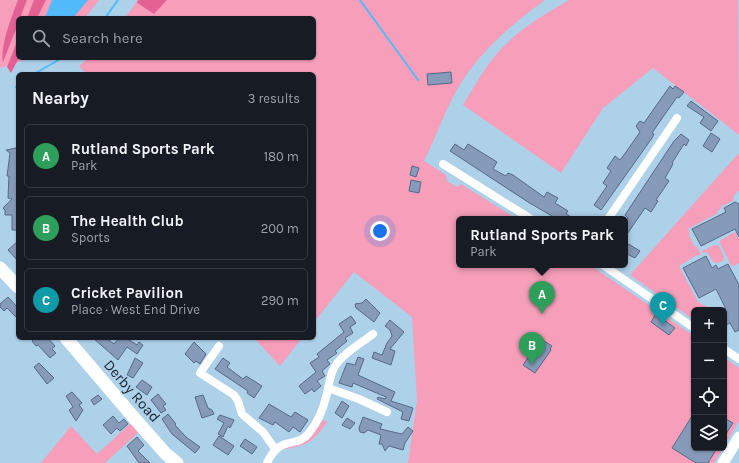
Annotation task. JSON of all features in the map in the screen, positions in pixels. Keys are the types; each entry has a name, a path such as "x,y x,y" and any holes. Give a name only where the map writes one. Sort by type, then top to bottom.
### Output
{"main road":[{"path":"0,268 16,285"},
{"name":"Derby Road","path":"68,340 166,454 177,463"},
{"path":"723,463 739,437"}],"street":[{"path":"610,216 677,118"},
{"path":"443,164 456,177 526,216"},
{"path":"607,268 691,326"},
{"path":"267,463 275,449 281,445 305,438 310,432 320,415 331,374 335,365 362,338 373,334"},
{"path":"219,346 200,373 234,395 238,401 242,414 263,432 275,449"},
{"path":"727,351 739,359"},
{"path":"328,388 368,407 387,412"}],"shaded area":[{"path":"0,0 99,0 87,16 16,16 16,60 24,60 0,68"},
{"path":"18,0 27,0 21,16 16,16 16,29 3,62 3,48"},
{"path":"34,0 46,0 38,16 28,16"},
{"path":"138,0 545,0 492,44 470,70 452,99 424,161 446,175 447,181 457,187 461,184 512,216 456,216 456,268 594,268 691,334 691,451 721,451 714,463 408,463 417,400 412,317 354,272 316,320 316,72 84,72 79,66 86,60 316,60 316,16 126,16"},
{"path":"138,0 167,0 154,14 139,4 137,2"},
{"path":"569,0 738,0 739,135 653,68 603,108 561,173 463,105 488,65 513,37 544,15"},
{"path":"16,44 16,60 18,60 11,73 7,67"},
{"path":"739,153 739,190 734,196 733,201 722,206 716,214 688,229 690,233 689,235 695,247 697,246 701,255 695,256 679,266 698,302 707,307 691,307 691,318 630,275"},
{"path":"735,232 739,239 739,263 734,266 731,265 719,241"},
{"path":"714,245 719,246 724,257 723,261 718,263 713,262 707,252 703,253 702,251"},
{"path":"256,340 300,340 280,366"},
{"path":"727,359 739,368 739,421 727,441"},
{"path":"323,420 327,422 317,435 308,442 297,447 281,450 309,439"},
{"path":"131,423 139,432 105,463 41,463 71,426 97,454"}],"water":[{"path":"52,0 88,0 75,16 46,16"}],"building":[{"path":"451,72 452,83 428,85 427,74"},
{"path":"670,86 673,89 675,86 684,92 679,98 677,97 652,133 654,134 652,138 601,210 594,205 607,186 603,183 611,171 607,168 615,156 620,160 640,132 636,126 640,121 644,123"},
{"path":"691,101 718,121 711,131 700,123 704,117 687,106"},
{"path":"711,133 720,139 712,152 703,146"},
{"path":"681,134 689,140 686,146 684,144 672,163 673,164 665,178 669,181 656,200 658,201 651,212 645,208 628,233 628,216 625,215 674,141"},
{"path":"455,144 464,150 468,144 497,162 493,169 506,176 508,173 513,175 544,197 547,192 558,198 555,203 568,211 566,214 570,216 552,216 450,151"},
{"path":"16,148 16,230 12,230 12,215 5,215 5,210 3,208 12,199 8,198 9,176 7,176 10,153 6,150"},
{"path":"412,166 419,168 416,177 410,175"},
{"path":"411,180 421,182 419,193 409,191"},
{"path":"735,202 739,204 739,237 735,229 701,246 692,229 726,212 724,208"},
{"path":"16,243 16,259 8,250"},
{"path":"628,244 640,251 635,258 628,254"},
{"path":"706,256 712,268 716,265 718,269 728,264 739,285 739,330 735,332 730,323 727,324 727,307 725,307 716,289 699,298 683,268"},
{"path":"8,297 16,306 16,317 7,308 4,311 0,307 0,304"},
{"path":"366,299 380,313 374,322 356,308 355,304 362,303"},
{"path":"656,314 675,328 669,335 651,322"},
{"path":"351,316 356,323 350,327 353,333 345,338 347,341 335,351 337,353 327,360 330,364 322,371 325,376 317,381 321,386 314,392 312,389 305,394 299,386 316,372 310,363 319,357 317,354 344,332 339,324"},
{"path":"390,320 404,332 390,349 395,351 391,365 372,358 374,352 382,355 392,336 390,330 385,326"},
{"path":"541,339 552,346 550,349 551,350 535,373 523,365"},
{"path":"50,340 55,346 52,349 56,353 50,358 38,345 36,346 32,341"},
{"path":"95,340 109,340 114,344 117,340 129,340 137,345 139,342 143,345 137,354 127,347 118,360"},
{"path":"194,342 206,354 200,364 196,361 194,363 185,354"},
{"path":"358,357 364,359 358,375 395,392 391,401 413,408 409,421 401,419 403,412 377,399 378,397 385,399 386,397 353,383 352,387 339,383 347,363 355,365"},
{"path":"135,358 143,363 133,378 127,375"},
{"path":"223,358 230,363 227,367 243,379 246,376 262,386 254,398 247,393 248,391 215,369"},
{"path":"39,363 54,378 47,384 34,367"},
{"path":"142,380 152,387 147,395 136,387"},
{"path":"72,392 82,403 79,405 83,410 76,421 69,410 73,407 66,396"},
{"path":"158,394 166,404 163,406 166,410 161,413 151,400"},
{"path":"98,395 102,399 94,405 91,400"},
{"path":"203,395 208,408 212,410 214,414 202,418 195,397"},
{"path":"342,401 349,406 342,418 335,413"},
{"path":"269,404 291,417 295,412 308,420 300,432 293,427 289,432 275,422 273,425 259,418"},
{"path":"168,414 176,424 175,425 186,437 200,447 195,453 172,434 162,419"},
{"path":"220,415 234,420 230,428 228,426 223,437 218,434 224,423 217,419"},
{"path":"113,416 119,423 124,419 128,424 120,431 117,428 111,434 103,425"},
{"path":"363,417 382,424 380,429 402,434 408,427 413,431 405,443 403,450 389,446 385,451 382,444 379,444 381,435 368,430 364,433 360,432 359,428"},
{"path":"347,418 355,423 350,429 342,425"},
{"path":"691,418 691,451 715,451 708,463 696,463 672,448"},
{"path":"727,420 733,423 727,432"},
{"path":"219,436 234,446 228,455 213,445"},
{"path":"137,437 144,445 138,451 150,463 139,463 127,446"},
{"path":"245,439 257,447 252,454 240,446"}],"waterway":[{"path":"106,16 118,0"},
{"path":"360,0 418,80"},
{"path":"38,72 58,60"}],"place":[{"name":"Rutland Sports Park","path":"542,314"},
{"name":"Cricket Pavilion","path":"663,325"},
{"name":"The Health Club","path":"532,365"}]}
